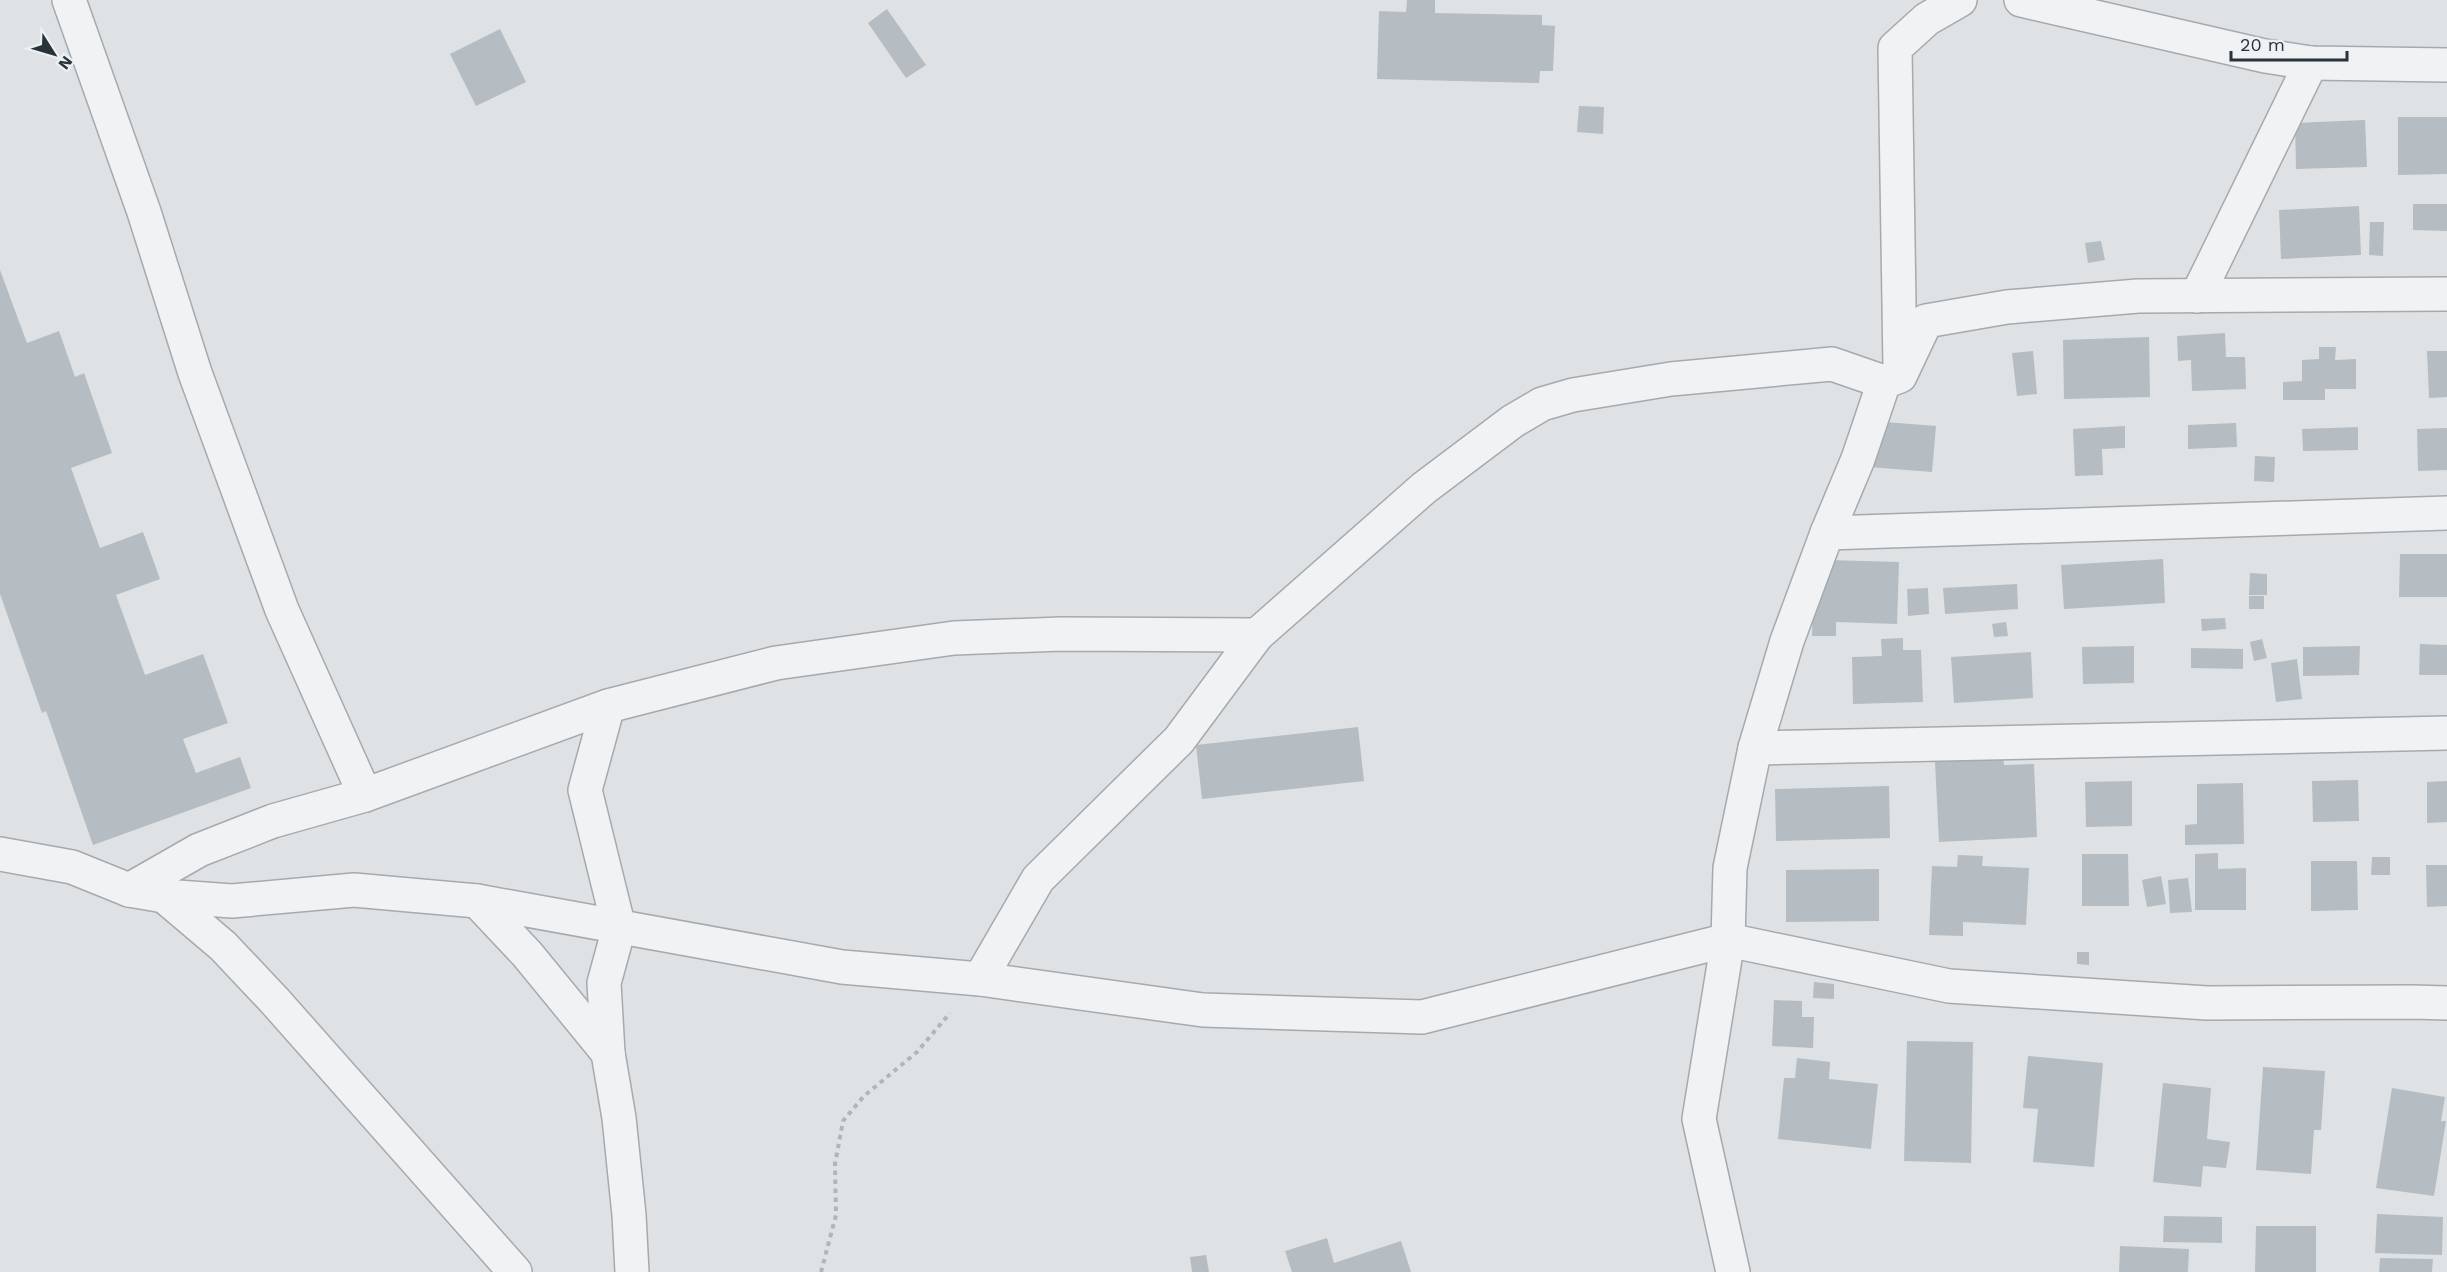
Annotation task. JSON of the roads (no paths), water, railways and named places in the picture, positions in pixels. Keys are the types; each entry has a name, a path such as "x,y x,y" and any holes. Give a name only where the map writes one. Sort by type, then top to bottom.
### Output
{"street":[{"path":"69,0 144,212 195,373 282,610 365,795"},
{"path":"1892,379 1895,48 1927,19 1960,0"},
{"path":"2020,0 2265,56 2311,63 2447,65"},
{"path":"2197,296 2311,63"},
{"path":"1733,1272 1699,1119 1728,940 1730,868 1755,748 1787,641 1827,533 1892,379 1926,321 2007,307 2138,296 2447,294"},
{"path":"980,979 1038,879 1179,740 1257,635 1424,488 1513,421 1542,404 1573,395 1671,379 1832,364 1892,379"},
{"path":"1827,533 2447,513"},
{"path":"129,890 199,850 273,821 365,795 608,706 776,663 954,638 1061,634 1257,635"},
{"path":"608,706 585,790 619,928 604,983 608,1053 620,1129 632,1272"},
{"path":"1755,748 2447,734"},
{"path":"0,854 72,867 129,890 164,896 232,901 354,890 477,901 842,967 980,979 1203,1010 1422,1017 1728,940 1949,986 2207,1003 2447,1003"},
{"path":"164,896 223,946 274,1000 515,1272"},
{"path":"477,901 526,954 608,1053"}]}
